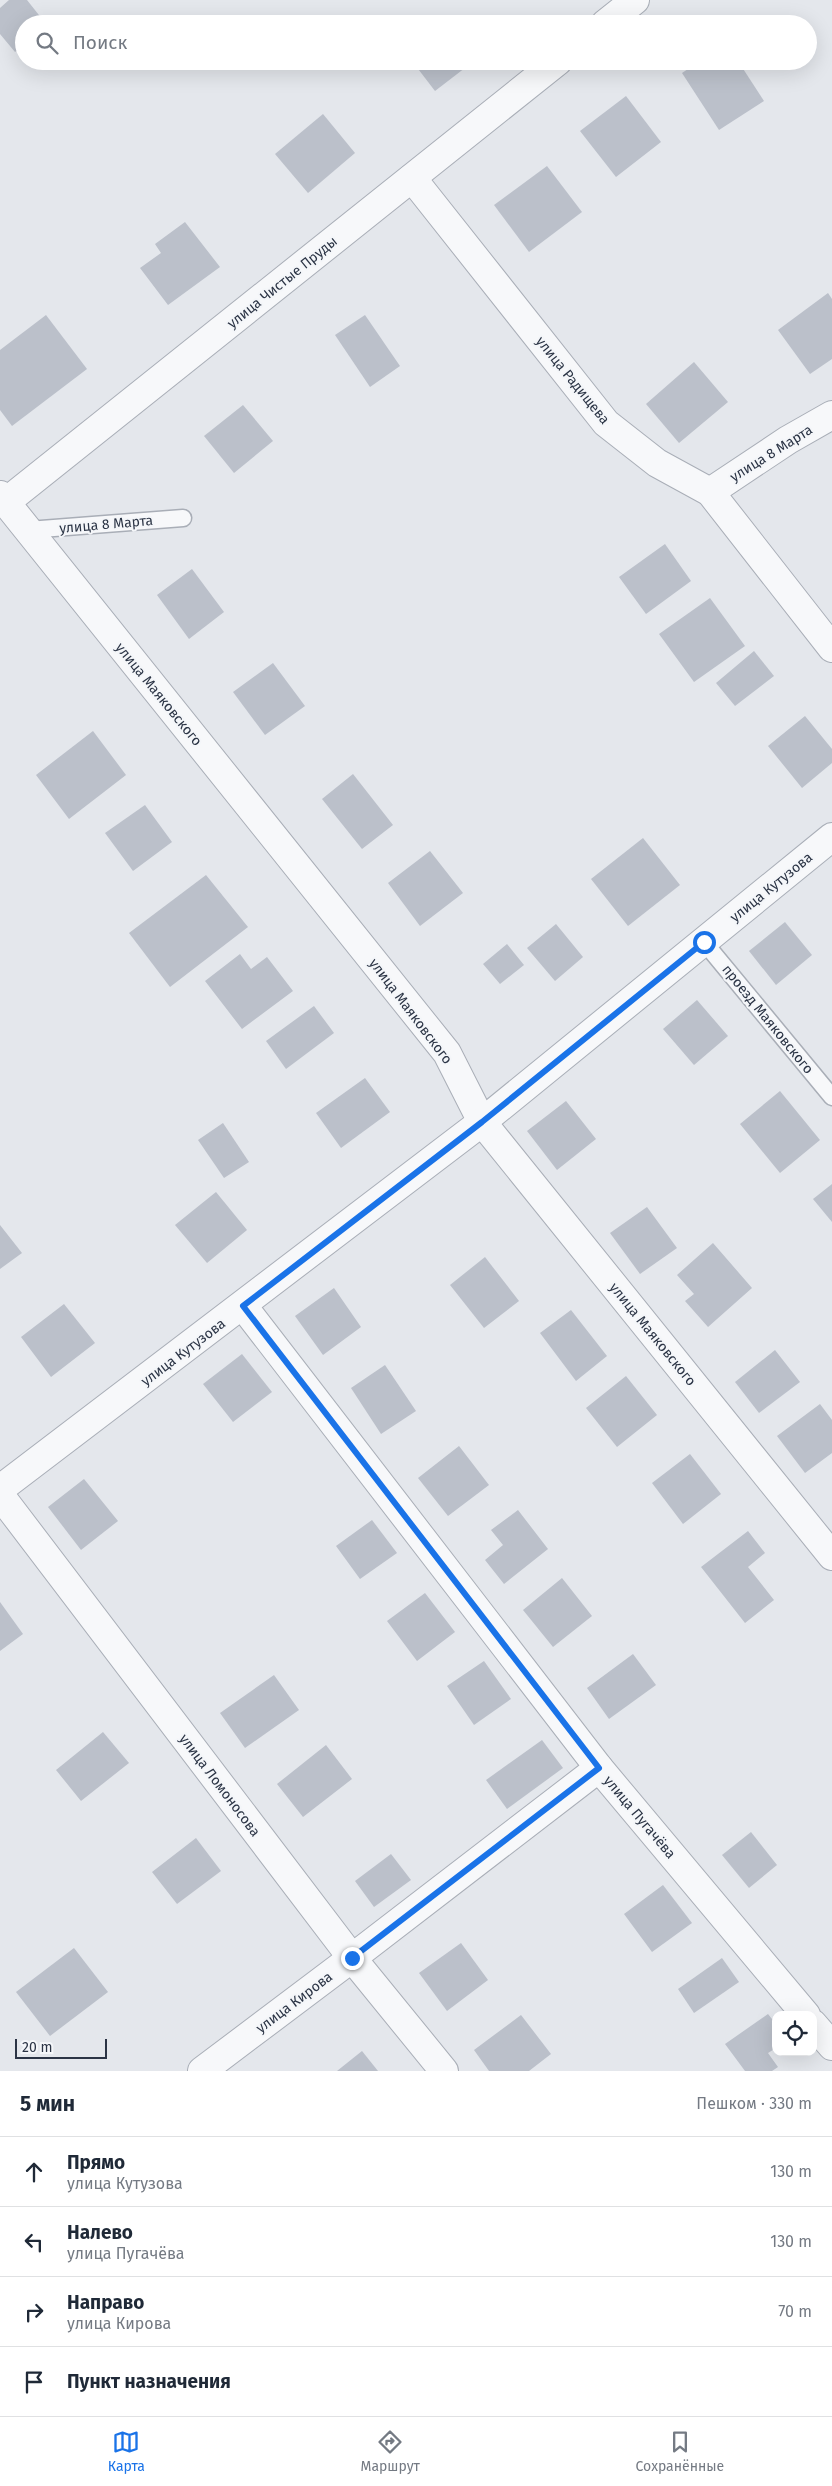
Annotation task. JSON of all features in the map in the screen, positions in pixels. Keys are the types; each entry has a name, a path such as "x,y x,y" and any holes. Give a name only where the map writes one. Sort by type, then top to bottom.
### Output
{"street":[{"path":"616,15 635,0"},
{"name":"улица Чистые Пруды","path":"2,501 547,70"},
{"name":"улица Радищева","path":"412,178 606,422 657,463 710,492 832,648"},
{"name":"улица 8 Марта","path":"710,492 788,440 832,415"},
{"name":"улица Маяковского","path":"2,501 28,530 447,1053 482,1122 832,1556"},
{"name":"улица Кутузова","path":"0,1490 482,1122 832,837"},
{"name":"улица Пугачёва","path":"243,1306 599,1768 803,2011"},
{"name":"улица Ломоносова","path":"0,1495 352,1958 444,2071"},
{"name":"улица Кирова","path":"202,2071 599,1768"},
{"path":"817,2029 832,2046"}],"lane":[{"name":"улица 8 Марта","path":"28,530 183,518"},
{"name":"проезд Маяковского","path":"704,942 832,1097"}],"building":[{"path":"9,0 27,0 39,15 15,15 15,52 0,34 0,8"},
{"path":"419,70 462,70 435,91"},
{"path":"686,70 744,70 764,101 719,130 682,73"},
{"path":"626,96 661,142 616,177 580,131"},
{"path":"323,114 355,153 308,193 275,154"},
{"path":"547,166 582,212 529,252 494,205"},
{"path":"185,222 220,267 168,305 140,268 161,253 155,244"},
{"path":"828,293 832,299 832,359 810,374 778,330"},
{"path":"46,315 87,369 12,426 0,410 0,350"},
{"path":"365,315 400,366 370,387 335,335"},
{"path":"694,362 728,402 679,443 646,404"},
{"path":"243,405 273,441 234,473 204,436"},
{"path":"665,544 691,581 646,614 619,577"},
{"path":"192,569 224,612 189,639 157,595"},
{"path":"710,598 745,646 694,682 659,634"},
{"path":"754,651 774,676 735,706 716,683"},
{"path":"273,663 305,706 265,735 233,692"},
{"path":"805,716 832,749 832,763 802,788 768,746"},
{"path":"93,731 126,775 69,819 36,775"},
{"path":"353,774 393,825 362,849 322,799"},
{"path":"145,805 172,842 133,871 105,833"},
{"path":"643,838 680,885 628,926 591,879"},
{"path":"430,851 463,893 420,926 388,883"},
{"path":"206,875 248,927 170,987 129,933"},
{"path":"785,922 812,955 776,985 749,951"},
{"path":"556,924 583,957 555,981 527,948"},
{"path":"507,944 524,965 500,984 483,964"},
{"path":"240,954 251,969 267,957 293,991 242,1029 205,981"},
{"path":"697,1000 728,1036 694,1065 663,1029"},
{"path":"314,1006 334,1033 286,1069 266,1041"},
{"path":"365,1078 390,1112 341,1148 316,1113"},
{"path":"780,1091 820,1140 780,1173 740,1124"},
{"path":"566,1101 596,1139 557,1170 527,1131"},
{"path":"223,1123 249,1162 224,1178 198,1140"},
{"path":"832,1184 832,1222 813,1199"},
{"path":"216,1192 247,1230 207,1263 175,1225"},
{"path":"647,1207 677,1248 640,1274 610,1233"},
{"path":"0,1225 22,1253 0,1269"},
{"path":"713,1243 752,1288 708,1327 685,1301 694,1294 677,1275"},
{"path":"485,1257 519,1301 484,1328 450,1285"},
{"path":"334,1288 361,1327 323,1355 295,1316"},
{"path":"64,1304 95,1343 51,1377 21,1337"},
{"path":"571,1310 607,1356 576,1381 540,1333"},
{"path":"775,1350 800,1382 759,1413 735,1382"},
{"path":"242,1354 272,1392 233,1422 203,1384"},
{"path":"385,1365 416,1411 381,1434 351,1388"},
{"path":"626,1376 657,1415 617,1447 586,1408"},
{"path":"820,1404 832,1420 832,1453 805,1473 777,1436"},
{"path":"459,1446 489,1485 448,1516 418,1478"},
{"path":"690,1454 721,1494 683,1524 652,1483"},
{"path":"84,1479 118,1521 81,1550 48,1507"},
{"path":"518,1510 548,1549 504,1584 485,1560 503,1545 491,1530"},
{"path":"372,1520 397,1553 360,1579 336,1546"},
{"path":"748,1531 765,1553 748,1567 774,1600 745,1623 701,1567"},
{"path":"562,1578 592,1616 553,1647 523,1610"},
{"path":"425,1593 455,1632 417,1661 387,1621"},
{"path":"0,1602 23,1634 0,1651"},
{"path":"633,1654 656,1685 609,1719 587,1688"},
{"path":"484,1661 511,1699 474,1725 447,1686"},
{"path":"274,1675 299,1710 245,1748 220,1713"},
{"path":"103,1732 129,1763 81,1801 56,1770"},
{"path":"542,1740 563,1768 507,1809 486,1780"},
{"path":"326,1745 352,1779 303,1817 277,1784"},
{"path":"751,1832 777,1865 749,1888 722,1855"},
{"path":"196,1838 221,1871 177,1904 152,1872"},
{"path":"391,1854 411,1880 374,1907 355,1881"},
{"path":"663,1885 692,1923 652,1952 624,1914"},
{"path":"461,1943 488,1980 447,2011 419,1973"},
{"path":"74,1948 108,1992 50,2036 16,1992"},
{"path":"722,1958 739,1982 694,2013 678,1989"},
{"path":"768,2014 772,2019 772,2050 768,2053 778,2067 772,2071 745,2071 725,2044"},
{"path":"521,2015 551,2054 529,2071 489,2071 474,2050"},
{"path":"362,2051 378,2071 337,2071"}],"route":[{"path":"352,1958 599,1768 243,1306 482,1122 704,942"}]}
